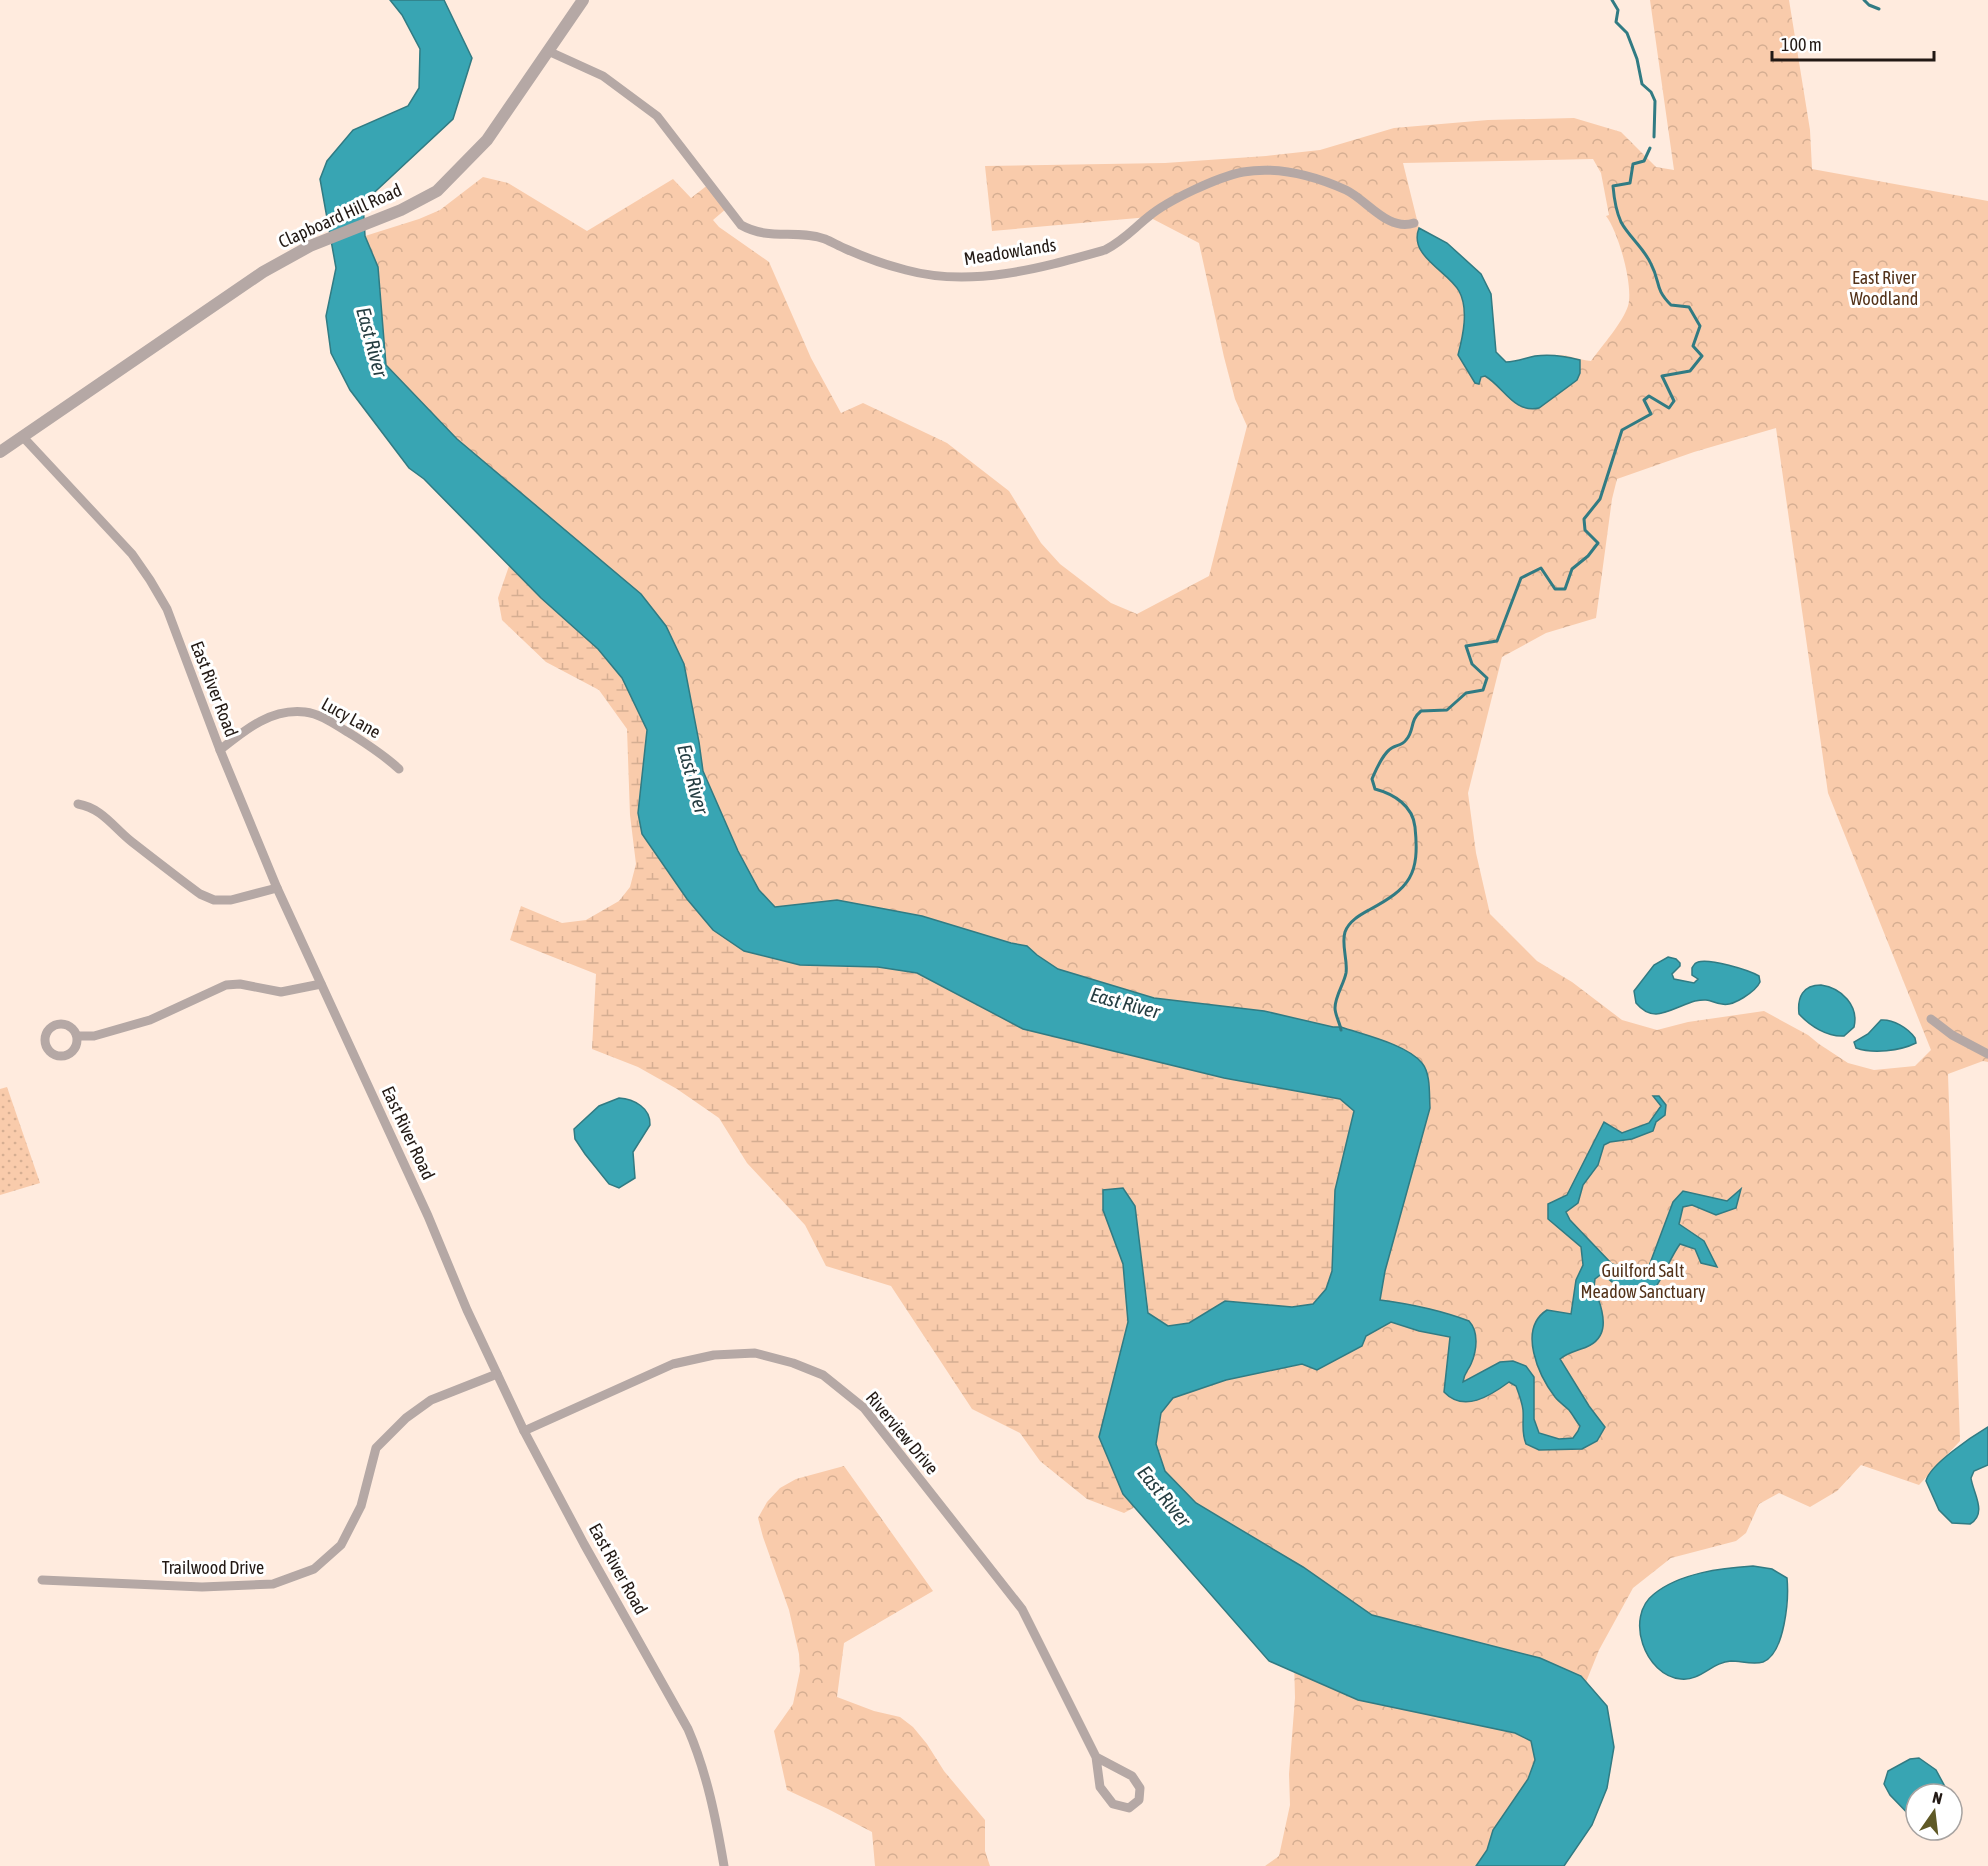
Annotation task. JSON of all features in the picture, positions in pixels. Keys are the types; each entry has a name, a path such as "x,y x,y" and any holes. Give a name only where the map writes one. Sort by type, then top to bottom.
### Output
{"street":[{"name":"Clapboard Hill Road","path":"0,452 263,272 320,242 401,210 437,191 488,140 584,0"},
{"name":"Meadowlands","path":"548,51 603,76 657,116 741,225 753,232 769,235 804,235 825,239 873,260 917,273 953,278 990,276 1104,250 1122,241 1158,210 1198,188 1243,172 1271,171 1308,175 1348,191 1386,219 1407,225 1414,223"},
{"name":"East River Road","path":"23,438 132,554 167,609 220,750 277,888 428,1216 496,1374 584,1544 688,1729 702,1760 718,1826 724,1866"},
{"name":"Lucy Lane","path":"220,750 253,724 275,714 306,712 326,719 386,757 399,769"},
{"path":"78,804 87,805 105,816 129,839 200,894 214,900 231,900 277,888"},
{"path":"78,1036 94,1036 150,1020 226,986 240,984 281,992 321,984"},
{"path":"1931,1019 1952,1035 1988,1054"},
{"name":"Riverview Drive","path":"524,1431 673,1364 714,1354 755,1353 793,1363 823,1375 864,1408 1022,1609 1096,1757 1100,1787 1113,1804 1128,1808 1139,1800 1140,1788 1132,1776 1096,1757"},
{"name":"Trailwood Drive","path":"42,1580 202,1587 273,1584 314,1569 341,1545 361,1506 376,1448 406,1418 431,1400 496,1374"}],"green space":[{"name":"Guilford Salt Meadow Sanctuary","path":"1650,0 1789,0 1810,130 1812,169 1988,201 1988,1062 1983,1061 1948,1074 1960,1441 1919,1485 1861,1465 1837,1491 1810,1507 1779,1493 1759,1504 1746,1533 1736,1541 1671,1558 1633,1588 1599,1650 1586,1682 1607,1706 1614,1747 1607,1788 1592,1825 1552,1866 1265,1866 1279,1856 1290,1805 1289,1774 1295,1698 1294,1660 1273,1550 1196,1504 1165,1471 1156,1444 1161,1413 1173,1398 1226,1380 1302,1364 1317,1370 1362,1346 1380,1301 1385,1271 1430,1108 1429,1083 1341,1027 1333,1028 1264,1011 1154,998 1058,969 1027,946 922,916 837,900 775,907 759,890 738,851 702,771 699,742 684,664 666,626 640,594 457,439 386,365 378,267 365,236 440,210 483,177 508,183 587,231 673,179 691,198 709,184 727,208 713,220 719,227 769,262 811,358 841,413 863,403 947,443 1009,491 1041,543 1060,564 1111,603 1137,614 1209,576 1247,426 1235,399 1199,243 1149,217 992,231 985,166 1165,163 1266,156 1320,150 1394,128 1488,120 1574,118 1621,132 1656,167 1674,170","holes":["1593,159 1601,173 1609,215 1606,216 1611,223 1624,259 1629,286 1628,306 1617,326 1591,361 1551,355 1506,362 1496,352 1491,294 1481,274 1447,243 1419,228 1403,163","1776,428 1828,793 1931,1050 1915,1066 1874,1070 1848,1063 1808,1035 1764,1011 1688,1022 1657,1030 1622,1020 1572,982 1537,961 1490,914 1476,853 1468,793 1502,657 1546,633 1596,618 1612,499 1617,479 1694,452"]},
{"path":"509,566 598,649 622,678 647,730 638,813 642,834 687,899 713,930 744,951 800,965 878,967 917,973 1023,1029 1224,1078 1340,1099 1354,1111 1335,1190 1332,1271 1326,1289 1313,1304 1292,1307 1225,1301 1189,1323 1168,1326 1149,1313 1134,1206 1103,1210 1123,1264 1128,1322 1099,1437 1123,1494 1135,1507 1124,1513 1087,1499 1040,1461 1020,1433 972,1409 891,1286 826,1266 805,1225 747,1163 719,1118 677,1089 638,1067 592,1049 596,974 510,940 521,906 562,923 586,920 619,901 630,887 636,864 630,815 627,729 599,690 546,662 502,620 498,598"},
{"path":"7,1087 40,1183 0,1195 0,1089"},
{"path":"844,1466 933,1591 844,1643 837,1697 874,1711 900,1717 913,1727 944,1771 985,1820 985,1851 990,1866 875,1866 872,1832 787,1790 774,1731 793,1704 800,1671 799,1654 789,1610 758,1518 767,1502 780,1488 796,1479"}],"water":[{"name":"East River","path":"390,0 444,0 472,58 453,119 363,203 365,236 378,267 386,365 457,439 641,594 666,626 684,664 703,771 738,851 759,890 775,907 837,900 922,916 1027,946 1058,969 1154,998 1264,1011 1341,1027 1395,1045 1415,1056 1427,1073 1430,1108 1385,1271 1380,1300 1425,1308 1469,1321 1476,1336 1476,1347 1463,1382 1500,1362 1513,1361 1526,1366 1534,1377 1534,1419 1539,1433 1559,1439 1573,1438 1580,1426 1569,1410 1555,1397 1543,1377 1534,1353 1533,1329 1538,1318 1547,1310 1571,1314 1576,1280 1583,1265 1581,1247 1548,1219 1548,1204 1567,1195 1604,1122 1622,1133 1649,1123 1661,1106 1653,1096 1659,1096 1666,1105 1665,1115 1656,1122 1653,1131 1632,1139 1604,1145 1598,1165 1583,1185 1578,1203 1566,1212 1570,1220 1612,1264 1646,1274 1673,1202 1683,1191 1727,1201 1741,1189 1736,1208 1716,1215 1692,1205 1683,1207 1679,1224 1704,1241 1717,1267 1701,1263 1695,1249 1680,1244 1655,1288 1626,1289 1614,1284 1603,1273 1595,1279 1593,1296 1598,1298 1603,1314 1603,1329 1596,1341 1560,1359 1605,1427 1597,1441 1582,1449 1539,1450 1526,1444 1521,1401 1516,1386 1509,1382 1477,1400 1468,1402 1452,1398 1444,1392 1450,1337 1419,1331 1391,1322 1366,1336 1362,1346 1317,1370 1302,1364 1226,1380 1173,1398 1161,1413 1156,1444 1165,1471 1196,1503 1303,1567 1372,1615 1540,1658 1581,1676 1607,1706 1614,1747 1607,1788 1592,1825 1564,1866 1476,1866 1487,1850 1493,1830 1528,1779 1535,1760 1531,1741 1515,1733 1358,1700 1269,1661 1123,1494 1099,1437 1128,1322 1123,1264 1103,1210 1103,1190 1123,1188 1135,1206 1148,1313 1168,1326 1189,1323 1225,1301 1292,1307 1313,1304 1326,1289 1332,1271 1335,1190 1354,1111 1340,1099 1224,1078 1023,1029 917,973 878,967 800,965 744,951 713,930 687,899 642,834 638,813 647,730 622,678 598,649 541,598 424,479 409,468 350,390 331,353 326,316 336,268 320,179 327,161 353,130 408,106 419,88 420,49 402,15"},
{"path":"1419,228 1447,243 1481,274 1491,294 1496,352 1506,362 1547,355 1580,360 1580,373 1577,380 1539,408 1530,409 1516,403 1485,376 1481,377 1479,384 1475,383 1458,355 1464,323 1462,298 1454,284 1424,255 1419,247 1417,238"},
{"path":"1668,957 1680,963 1672,974 1674,979 1694,983 1698,979 1692,975 1692,968 1696,963 1703,961 1747,971 1759,976 1760,982 1749,994 1732,1003 1722,1004 1700,1000 1665,1012 1650,1013 1636,1003 1634,991 1654,965"},
{"path":"1821,985 1842,994 1851,1005 1855,1019 1854,1027 1844,1036 1831,1035 1819,1030 1799,1014 1802,993 1810,987"},
{"path":"1881,1020 1890,1021 1904,1028 1912,1034 1916,1043 1886,1051 1856,1048 1854,1042 1868,1034"},
{"path":"619,1098 636,1102 645,1109 650,1125 633,1152 635,1178 619,1188 609,1184 585,1154 575,1139 574,1129 599,1106"},
{"path":"1988,1427 1988,1465 1974,1471 1971,1478 1978,1502 1978,1514 1970,1524 1952,1523 1939,1510 1926,1481 1929,1474 1943,1459"},
{"path":"1753,1566 1772,1569 1787,1578 1784,1624 1781,1637 1770,1657 1759,1663 1724,1662 1688,1679 1668,1675 1657,1668 1643,1644 1640,1630 1640,1617 1645,1604 1654,1594 1688,1576 1714,1570"},
{"path":"1919,1758 1936,1770 1942,1782 1904,1782 1904,1810 1890,1795 1884,1784 1888,1771 1910,1759"}],"waterway":[{"path":"1612,0 1618,10 1616,22 1627,33 1637,59 1642,84 1651,92 1655,101 1654,137"},
{"path":"1864,0 1879,9"},
{"path":"1341,1030 1335,1008 1346,973 1345,932 1355,919 1403,887 1413,869 1416,857 1415,827 1411,813 1401,802 1375,789 1372,779 1379,764 1389,750 1406,740 1415,718 1421,711 1447,710 1466,693 1483,690 1487,678 1472,664 1466,646 1497,641 1521,578 1541,568 1555,589 1565,589 1572,569 1588,556 1598,543 1585,530 1584,519 1600,499 1622,430 1651,414 1644,400 1649,396 1669,408 1674,401 1662,376 1690,371 1702,356 1693,346 1700,326 1689,307 1671,305 1666,299 1660,290 1648,258 1624,227 1617,209 1613,186 1630,183 1633,164 1644,161 1650,148"}],"park label":[{"name":"East River Woodland","path":"1884,288"}]}
